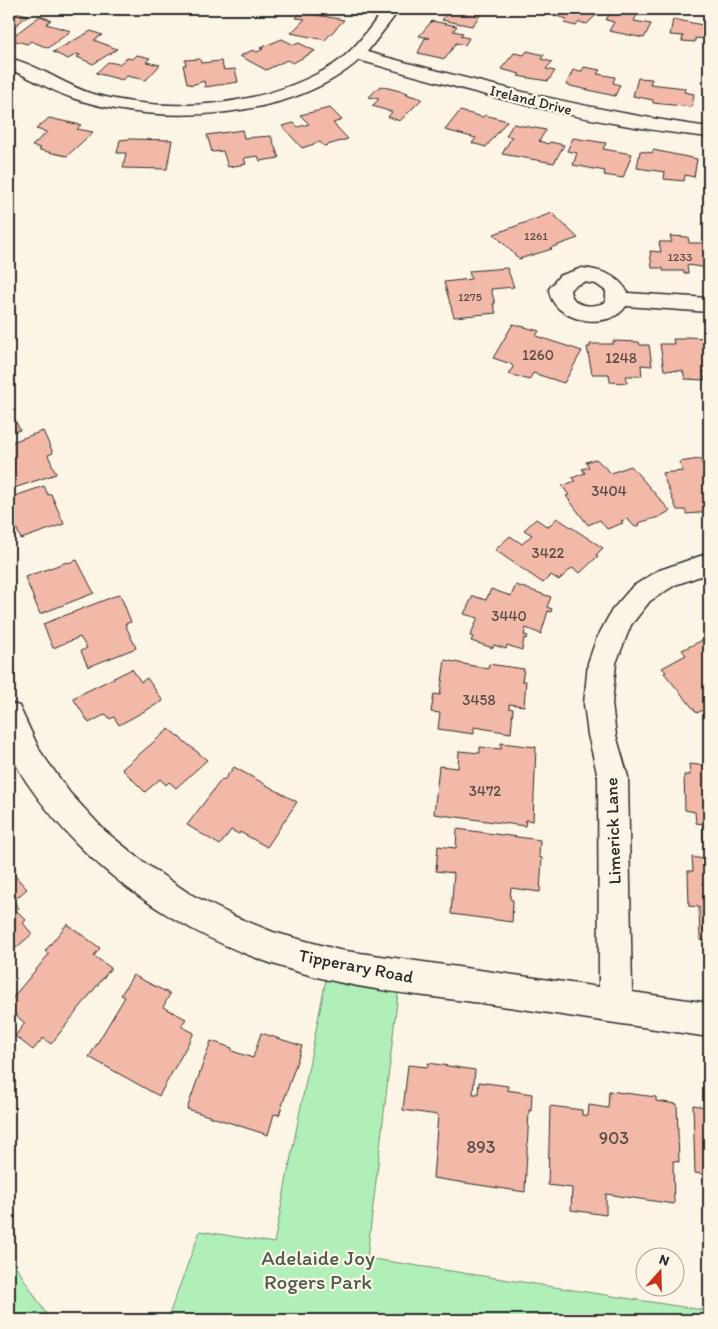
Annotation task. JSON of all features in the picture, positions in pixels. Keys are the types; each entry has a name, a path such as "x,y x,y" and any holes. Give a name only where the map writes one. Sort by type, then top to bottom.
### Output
{"street":[{"path":"9,63 89,98 144,108 176,110 237,104 293,90 326,76 356,54 392,9"},
{"name":"Ireland Drive","path":"356,54 564,109 636,122 709,132"},
{"path":"619,299 709,305"},
{"name":"Limerick Lane","path":"616,1006 613,777 601,728 598,704 602,663 610,640 621,618 641,594 666,578 709,563"},
{"name":"Tipperary Road","path":"9,715 14,730 35,770 62,807 96,843 135,876 196,915 265,945 321,962 400,976 709,1020"}],"green space":[{"name":"Adelaide Joy Rogers Park","path":"329,964 400,976 367,1258 709,1311 709,1320 167,1320 200,1231 274,1243"},
{"path":"9,1255 50,1320 9,1320"}],"building":[{"path":"450,9 485,9 472,26 442,20"},
{"path":"545,9 602,9 587,24 579,22 576,26 564,23 567,19 541,12"},
{"path":"9,11 28,15 11,30 9,29"},
{"path":"611,11 637,14 634,21 651,24 644,38 609,31 614,22 606,20"},
{"path":"301,12 344,20 325,40 291,33 305,19 296,18"},
{"path":"40,16 51,20 46,24 71,31 48,48 31,41 27,44 9,39"},
{"path":"673,19 707,26 705,39 695,38 695,42 682,41 683,36 670,35"},
{"path":"432,21 457,26 453,31 463,33 460,36 469,38 465,45 456,43 445,59 418,53 425,38 430,38 419,36"},
{"path":"91,31 102,35 94,40 117,49 93,64 77,57 80,55 77,54 68,59 53,52"},
{"path":"282,39 294,45 299,43 315,51 293,63 287,60 266,70 240,56 253,50 257,52 263,49 260,48"},
{"path":"527,51 544,55 541,59 552,62 546,69 555,71 548,81 518,76 520,74 501,69 514,53 524,55"},
{"path":"137,55 150,58 146,62 160,65 146,80 127,76 122,80 96,73 108,62 119,64 127,58 133,59"},
{"path":"200,59 201,63 221,61 224,70 235,69 238,82 205,87 204,81 192,85 187,83 183,65 186,65 185,60"},
{"path":"584,67 600,70 597,74 615,77 613,83 620,85 615,96 566,85 573,70 582,71"},
{"path":"638,78 652,79 650,84 685,88 684,92 694,94 692,107 653,103 653,100 633,96"},
{"path":"380,86 408,93 406,94 422,99 400,121 388,117 392,112 372,106 379,99 369,97"},
{"path":"330,108 342,120 333,123 348,139 324,146 320,142 302,148 282,126 294,123 298,127 309,124 300,115"},
{"path":"460,111 507,121 486,147 472,143 476,138 445,130"},
{"path":"49,118 81,125 77,129 93,132 67,156 39,150 41,148 32,146 47,132 36,129"},
{"path":"513,124 546,130 539,141 548,144 550,142 564,145 554,163 502,154 512,137 506,136"},
{"path":"242,130 244,138 271,136 279,158 260,161 258,156 244,158 246,164 228,167 223,151 212,152 207,135"},
{"path":"573,138 606,143 603,149 632,154 623,178 604,175 605,171 573,165 577,153 567,151"},
{"path":"120,140 172,140 167,169 123,168 126,153 117,153"},
{"path":"653,150 697,159 694,177 685,175 684,181 664,179 665,172 637,168 640,151 652,153"},
{"path":"552,213 578,238 550,248 552,249 519,259 494,234"},
{"path":"670,236 688,237 689,243 708,243 708,268 687,265 688,273 684,273 684,271 663,271 663,268 652,268 650,251 661,252 659,242 672,242"},
{"path":"507,268 514,287 491,289 496,313 454,317 444,282 471,279 469,271"},
{"path":"513,324 539,331 536,336 582,351 564,383 533,373 529,380 509,374 513,367 511,364 493,358"},
{"path":"685,337 709,338 709,372 703,372 705,380 685,379 683,371 664,370 660,344 674,344 673,339 685,339"},
{"path":"613,341 639,342 640,345 649,345 652,366 641,365 642,376 626,376 627,383 610,382 609,374 592,374 587,347 590,347 590,344 613,344"},
{"path":"9,408 20,430 9,433"},
{"path":"43,431 53,453 48,455 56,474 11,489 9,483 9,443"},
{"path":"596,459 611,473 631,466 670,511 659,517 638,523 640,525 635,527 627,519 621,521 623,523 607,529 600,520 588,525 566,496 569,495 562,486 575,481 572,478 585,473 582,469 589,467 586,462"},
{"path":"700,459 704,467 709,466 709,512 687,514 685,510 677,510 662,473 683,471 679,462"},
{"path":"44,486 48,495 51,494 64,524 21,539 13,520 9,521 9,498"},
{"path":"557,518 603,548 596,555 598,556 580,573 572,568 559,580 551,575 543,583 495,550 510,536 522,544 532,535 524,530 536,519 548,527"},
{"path":"77,560 94,593 40,614 25,577"},
{"path":"516,585 551,597 547,607 552,609 551,612 548,611 541,634 526,628 524,635 528,636 526,639 524,638 522,650 507,645 506,649 494,645 493,648 471,641 473,637 470,636 478,618 464,614 473,596 486,600 491,589 511,596"},
{"path":"120,594 131,622 125,624 136,648 88,667 81,651 87,648 80,637 53,648 43,624"},
{"path":"706,637 709,638 709,707 697,713 662,668 686,655 682,650"},
{"path":"445,660 488,669 489,664 524,669 522,681 526,681 524,706 509,704 509,708 513,709 511,733 474,727 474,734 438,729 440,713 431,712 434,694 440,695"},
{"path":"132,669 141,682 147,678 163,701 119,725 114,717 110,719 106,714 89,723 73,698"},
{"path":"169,729 207,760 176,788 169,782 166,785 160,779 145,792 122,769"},
{"path":"501,743 536,747 533,821 526,820 525,826 434,814 439,766 458,768 459,751 480,753 480,747 501,749"},
{"path":"689,764 709,766 709,840 703,839 703,824 696,823 695,812 685,810 684,775 690,775"},
{"path":"234,767 297,802 267,847 240,832 239,834 231,830 220,845 187,825 222,779 224,780"},
{"path":"457,829 540,840 539,857 542,858 540,892 511,888 510,899 513,900 512,922 451,914 454,873 436,871 438,846 456,848"},
{"path":"692,857 709,860 709,945 706,945 706,941 700,940 699,907 689,906 688,871 693,871"},
{"path":"9,869 27,889 13,901 19,908 16,910 26,920 23,923 32,934 9,954"},
{"path":"67,924 100,948 94,956 111,968 51,1044 43,1038 33,1050 15,1036 25,1023 9,1010 9,1002 49,954 45,951"},
{"path":"133,975 170,994 163,1007 186,1019 181,1026 194,1033 159,1096 89,1057 125,997 121,995"},
{"path":"261,1033 302,1046 279,1115 274,1114 268,1135 187,1109 211,1041 253,1058"},
{"path":"428,1063 475,1070 473,1094 478,1094 479,1082 508,1086 507,1090 532,1094 531,1111 529,1110 525,1192 433,1178 438,1115 403,1110 408,1065 428,1067"},
{"path":"609,1091 656,1097 656,1101 677,1104 679,1162 673,1161 674,1204 606,1194 606,1215 571,1210 572,1188 548,1185 550,1106 582,1110 582,1115 588,1116 589,1105 608,1108"},
{"path":"693,1105 709,1108 709,1175 695,1173"}]}
